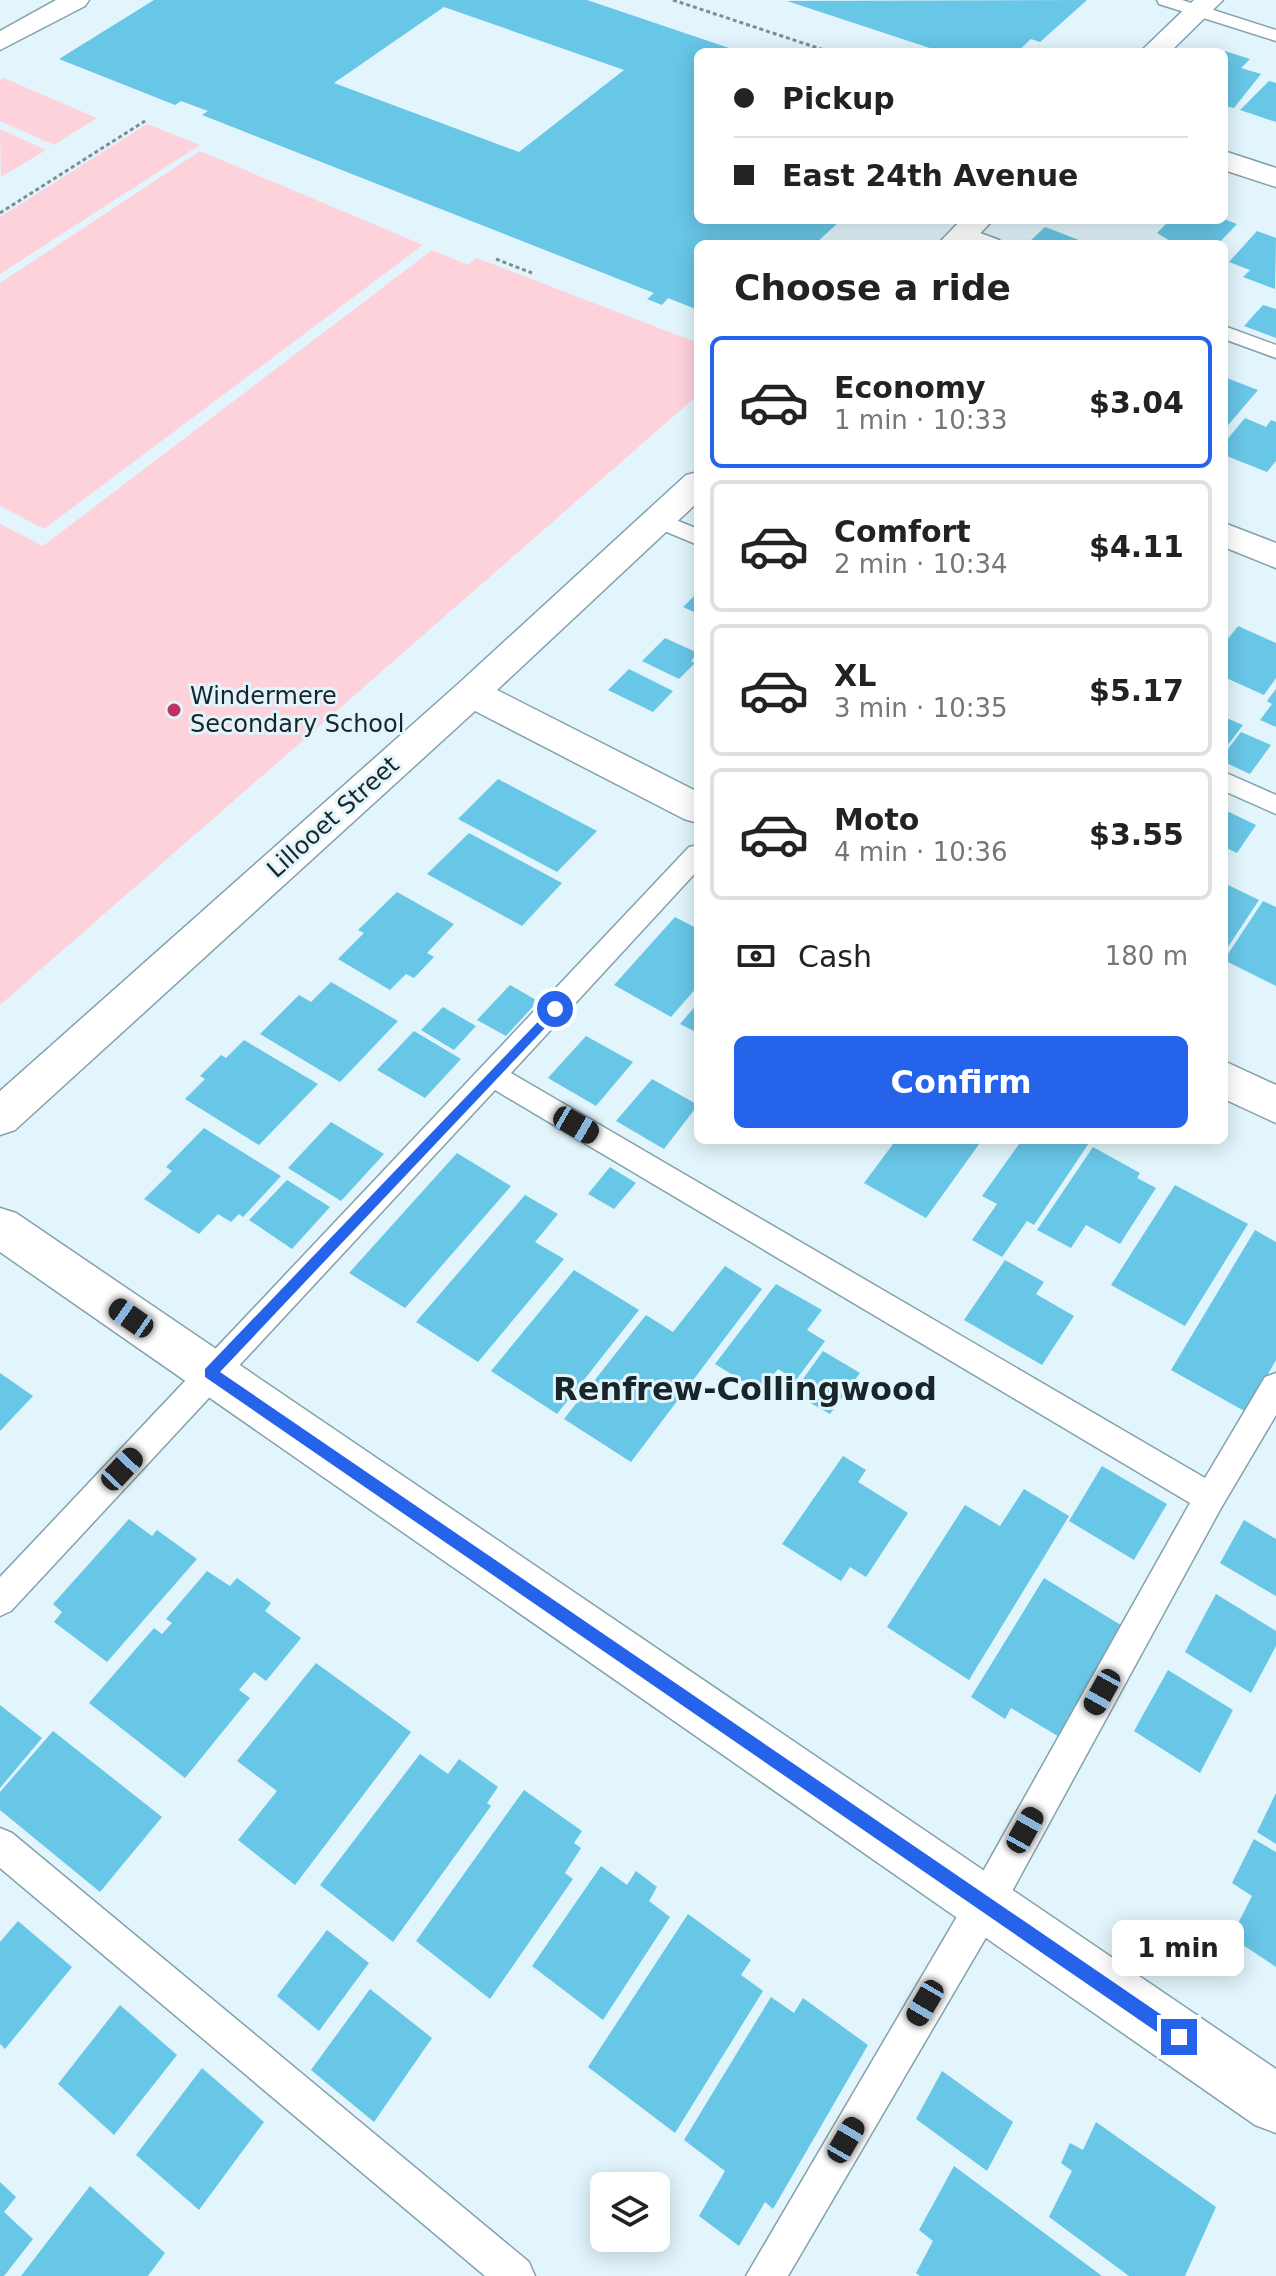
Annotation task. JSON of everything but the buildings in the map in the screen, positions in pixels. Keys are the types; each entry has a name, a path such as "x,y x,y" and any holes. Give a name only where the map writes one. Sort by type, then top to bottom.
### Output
{"street":[{"path":"0,42 76,0"},
{"path":"1158,48 1204,5"},
{"path":"1228,161 1276,178"},
{"name":"Lillooet Street","path":"0,1117 471,693 694,487"},
{"path":"1228,536 1276,556"},
{"path":"471,693 694,807"},
{"path":"1228,1081 1276,1105"},
{"path":"0,1227 1276,2104"}],"lane":[{"path":"1165,0 1204,5 1276,36"},
{"path":"1228,334 1276,352"},
{"path":"658,520 694,536"},
{"path":"1228,783 1276,805"},
{"path":"0,1600 210,1373 494,1076 694,858"},
{"path":"494,1076 1210,1498"},
{"path":"766,2276 985,1904 1210,1498 1276,1387"},
{"path":"0,1845 515,2276"}],"path":[{"path":"673,0 818,48"},
{"path":"0,213 145,121"},
{"path":"496,259 532,273"}],"shaded area":[{"path":"4,78 97,118 54,145 0,121 0,80"},
{"path":"147,124 200,145 0,274 0,217"},
{"path":"0,129 46,150 1,177"},
{"path":"200,151 423,245 44,529 0,506 0,283"},
{"path":"432,250 468,265 477,258 694,341 694,398 0,1005 0,524 43,546"}],"place":[{"name":"Windermere Secondary School","path":"174,710"}],"district":[{"name":"Renfrew-Collingwood","path":"745,1389"}],"route":[{"path":"555,1009 210,1373 1179,2037"}]}
